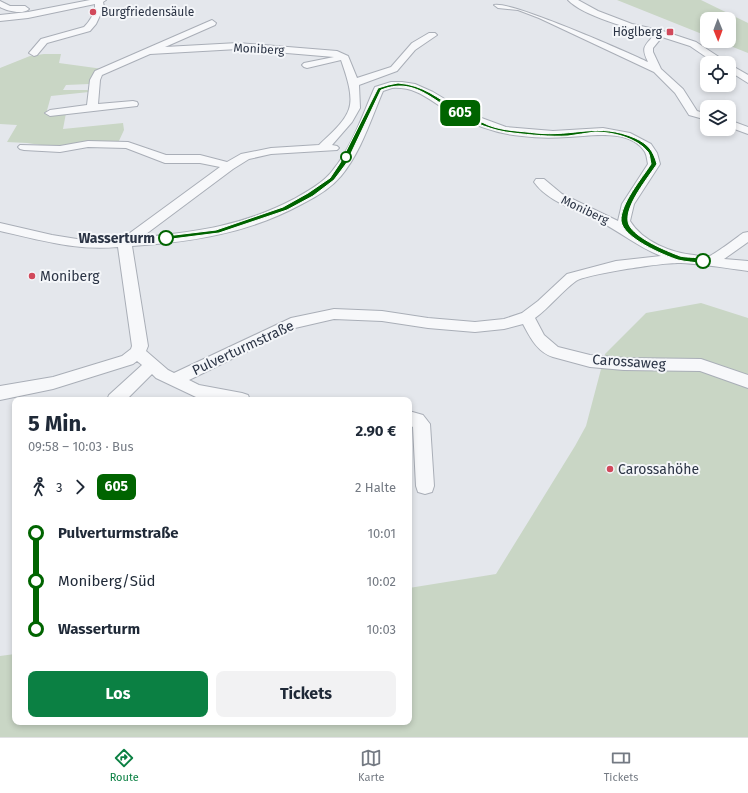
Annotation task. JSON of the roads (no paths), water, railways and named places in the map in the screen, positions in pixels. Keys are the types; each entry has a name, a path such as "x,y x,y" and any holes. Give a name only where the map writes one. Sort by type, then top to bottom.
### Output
{"street":[{"path":"0,4 8,8 29,9 57,0"},
{"path":"572,0 607,18 629,26 660,33 692,44 711,56"},
{"path":"0,18 28,15 75,4 100,1 100,7 92,24 87,30 44,41 34,53"},
{"path":"498,5 510,5 541,16 581,33 656,70 679,92 690,110 693,113 700,115"},
{"name":"Moniberg","path":"92,108 95,80 98,73 212,23"},
{"path":"656,70 648,52 648,48 660,33"},
{"path":"354,82 397,67 402,58 426,38 432,35"},
{"name":"Moniberg","path":"148,51 238,46 337,54 345,58"},
{"path":"307,65 345,58 354,82 355,108 348,120 323,148"},
{"path":"736,72 748,80"},
{"name":"Moniberg","path":"0,227 54,240 84,244 125,243 217,232 285,209 310,195 332,179 343,164 379,90 388,86 398,85 426,91 457,112 489,127 506,131 539,135 595,131 620,134 641,143 651,153 654,164 628,204 624,221 633,235"},
{"path":"50,113 133,104"},
{"path":"736,127 748,131"},
{"path":"24,147 60,149 88,144 128,145 165,159 200,159 229,166"},
{"path":"0,393 53,384 127,360 137,353 140,346 125,243 229,166 245,156 270,151 351,148"},
{"name":"Moniberg","path":"540,182 558,197 602,217 656,248 680,258"},
{"path":"709,262 748,236"},
{"name":"Pulverturmstraße","path":"174,380 212,363 290,323 334,314 382,316 428,323 475,327 504,324 527,317 543,305 572,277 616,266 680,258 748,266"},
{"name":"Carossaweg","path":"527,317 539,339 553,351 590,360 624,364 700,365 748,382"},
{"path":"137,353 162,374 174,380"},
{"path":"118,397 152,365"},
{"name":"Pulverturmstraße","path":"174,380 196,391 227,397"},
{"path":"412,419 417,420 421,424 425,486"}],"place":[{"name":"Burgfriedensäule","path":"93,12"},
{"name":"Höglberg","path":"670,32"},
{"name":"Wasserturm","path":"166,238"},
{"name":"Moniberg","path":"32,276"},
{"name":"Carossahöhe","path":"610,469"}]}
